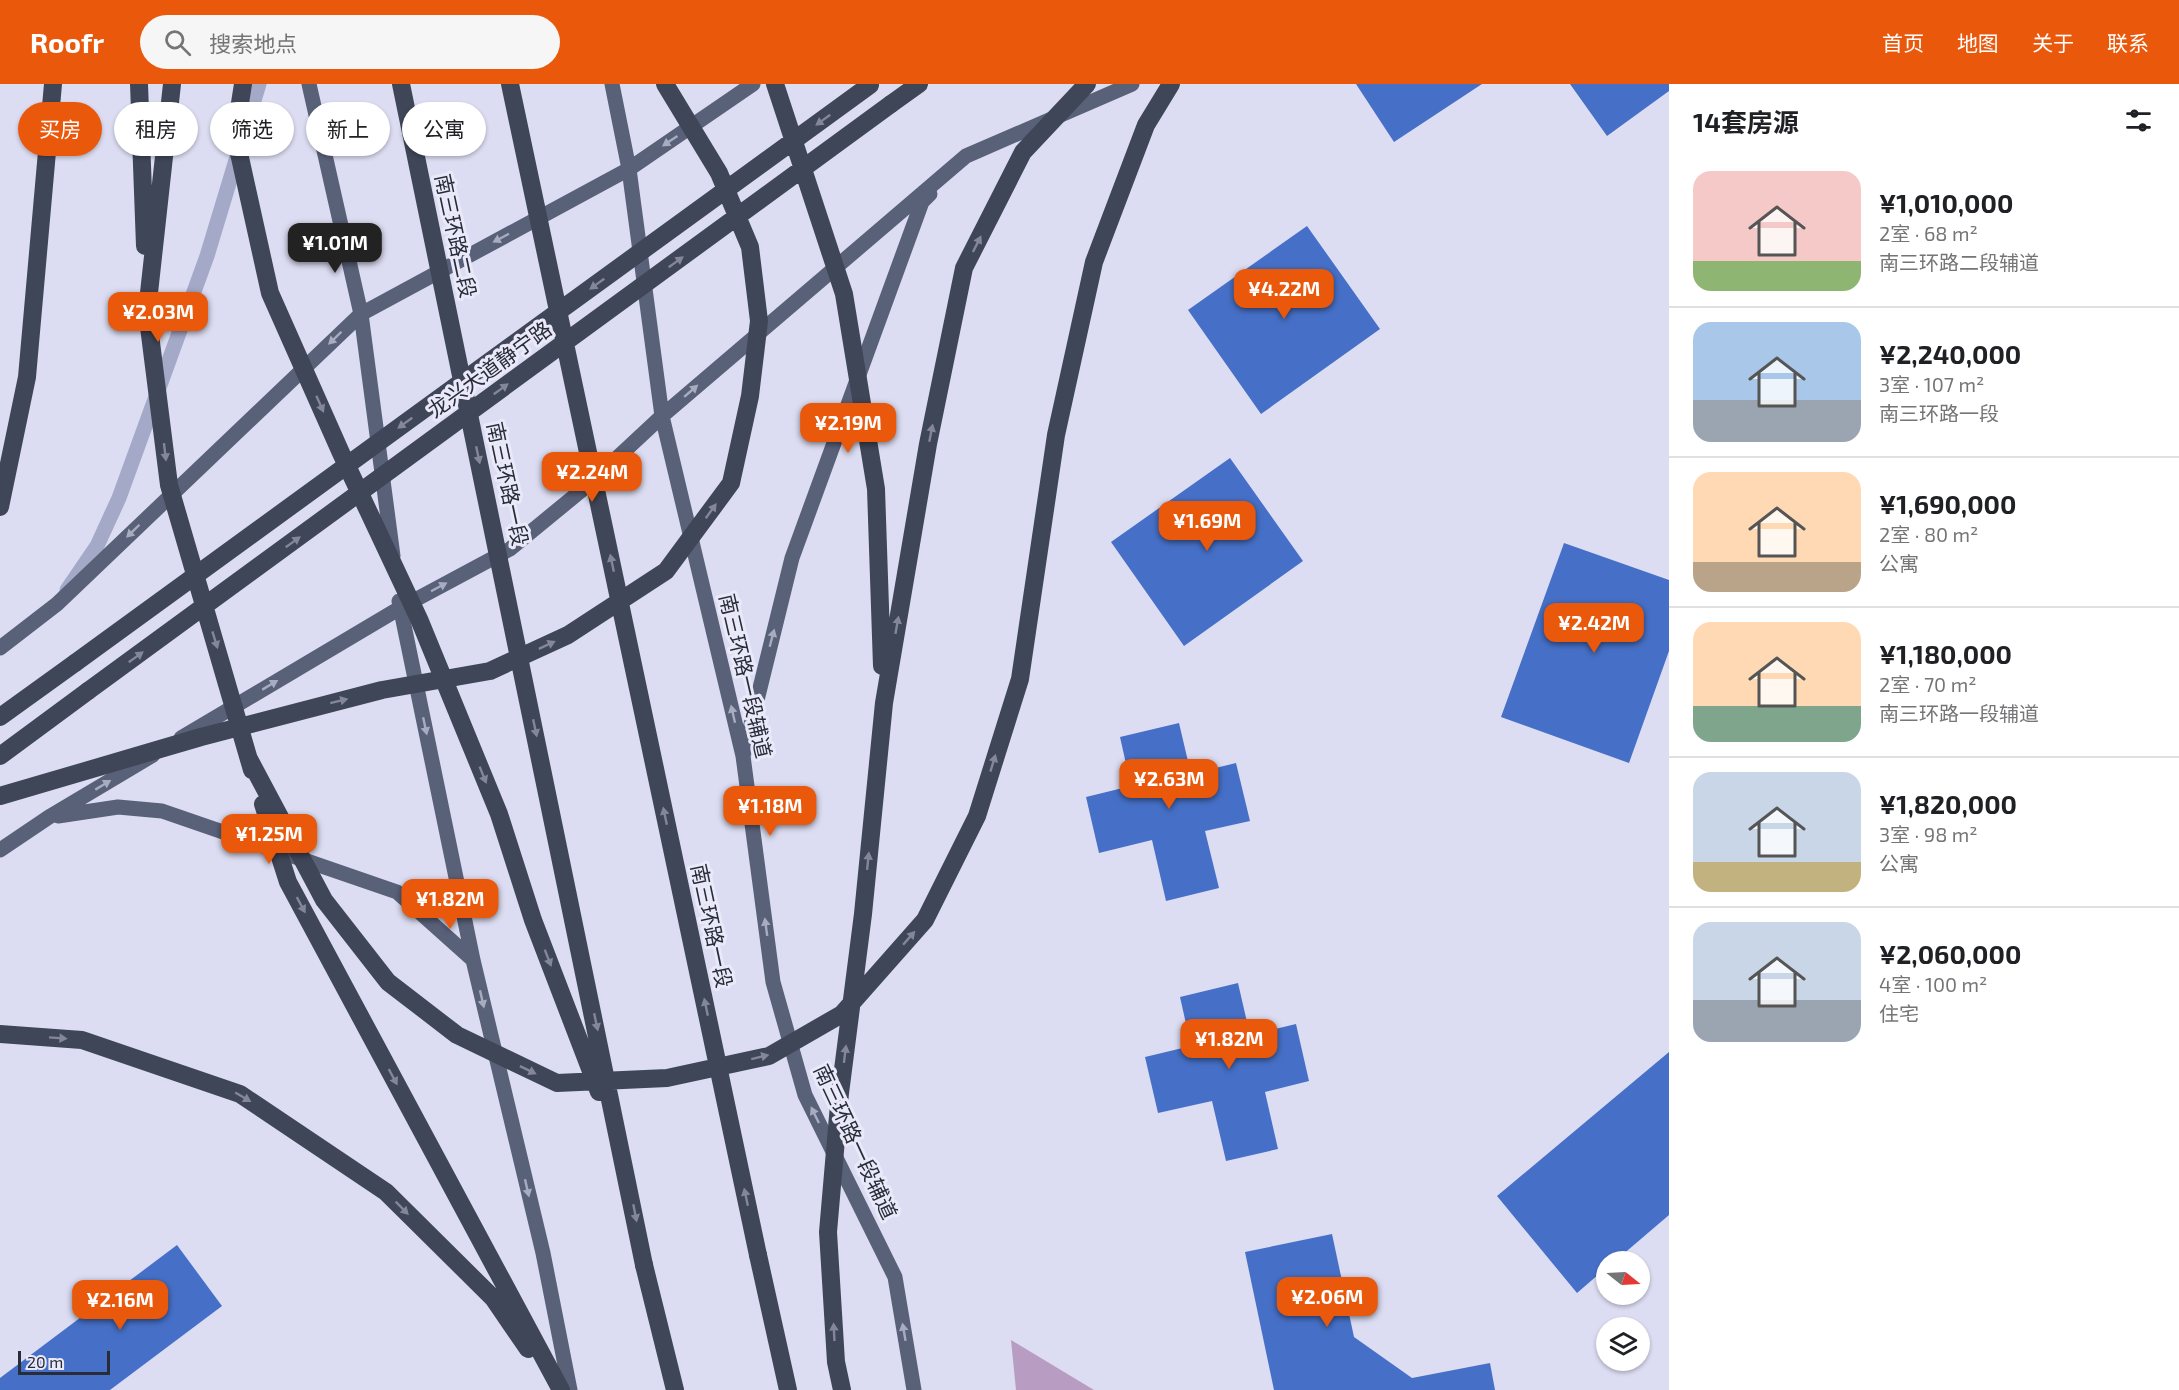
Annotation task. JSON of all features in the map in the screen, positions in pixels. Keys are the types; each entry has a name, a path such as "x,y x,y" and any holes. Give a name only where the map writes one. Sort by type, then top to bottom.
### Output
{"highway":[{"path":"52,102 53,84"},
{"path":"60,102 65,84"},
{"path":"139,84 147,311 169,485 249,759 288,882 561,1390"},
{"path":"147,311 172,84"},
{"path":"243,84 235,135 270,293 341,453 419,619 495,803 533,921 624,1159"},
{"name":"南三环路二段","path":"401,84 466,398"},
{"name":"南三环路一段","path":"510,84 788,1390"},
{"path":"0,796 201,737 382,690 490,671 568,635 666,571 731,483 750,396 759,321 750,247 719,173 665,84"},
{"path":"776,84 844,294 876,489 884,703"},
{"name":"龙兴大道静宁路","path":"0,717 872,84"},
{"name":"龙兴大道静宁路","path":"0,756 919,84"},
{"path":"842,1390 836,1362 828,1232 840,1093 863,914 884,703 928,444 964,268 1023,152 1087,84"},
{"path":"249,759 324,900 388,982 457,1035 557,1083 667,1078 769,1056 842,1014 925,920 977,816 1020,679 1056,435 1094,262 1146,125 1172,84"},
{"path":"0,507 27,377 47,156"},
{"name":"南三环路一段","path":"466,398 644,1264 675,1390"},
{"path":"0,1034 82,1040 240,1094 386,1192 493,1298 556,1390"}],"main road":[{"path":"309,84 361,314 400,608 473,960 543,1253 570,1390"},
{"name":"南三环路一段辅道","path":"612,84 628,169 662,416 743,756 773,982 805,1095 895,1277 914,1390"},
{"path":"0,648 57,604 361,314 628,169 753,84"},
{"path":"0,850 49,817 400,608 510,549 588,485 662,416 966,156 1132,84"},
{"path":"743,756 792,558 922,202 966,156"},
{"path":"49,817 118,807 162,811 397,892 473,960"}],"street":[{"path":"57,604 97,546 119,498 207,256 260,84"}],"shaded area":[{"path":"1011,1340 1094,1390 1016,1390"}],"building":[{"path":"1356,84 1482,84 1394,142"},
{"path":"1570,84 1669,84 1669,91 1607,136"},
{"path":"1307,226 1380,329 1261,414 1188,310"},
{"path":"1230,458 1303,561 1184,646 1111,542"},
{"path":"1564,543 1669,580 1669,651 1629,763 1501,717"},
{"path":"1179,723 1191,774 1236,763 1250,821 1205,831 1219,888 1166,901 1152,840 1099,853 1086,797 1131,786 1120,737"},
{"path":"1238,983 1250,1035 1296,1024 1309,1081 1265,1092 1278,1149 1226,1161 1212,1101 1158,1113 1145,1057 1191,1046 1180,997"},
{"path":"1669,1052 1669,1215 1627,1251 1596,1251 1596,1277 1577,1293 1497,1196"},
{"path":"1332,1234 1354,1337 1412,1378 1490,1363 1495,1390 1274,1390 1245,1252"},
{"path":"177,1245 222,1306 110,1390 0,1390 0,1378"}]}
